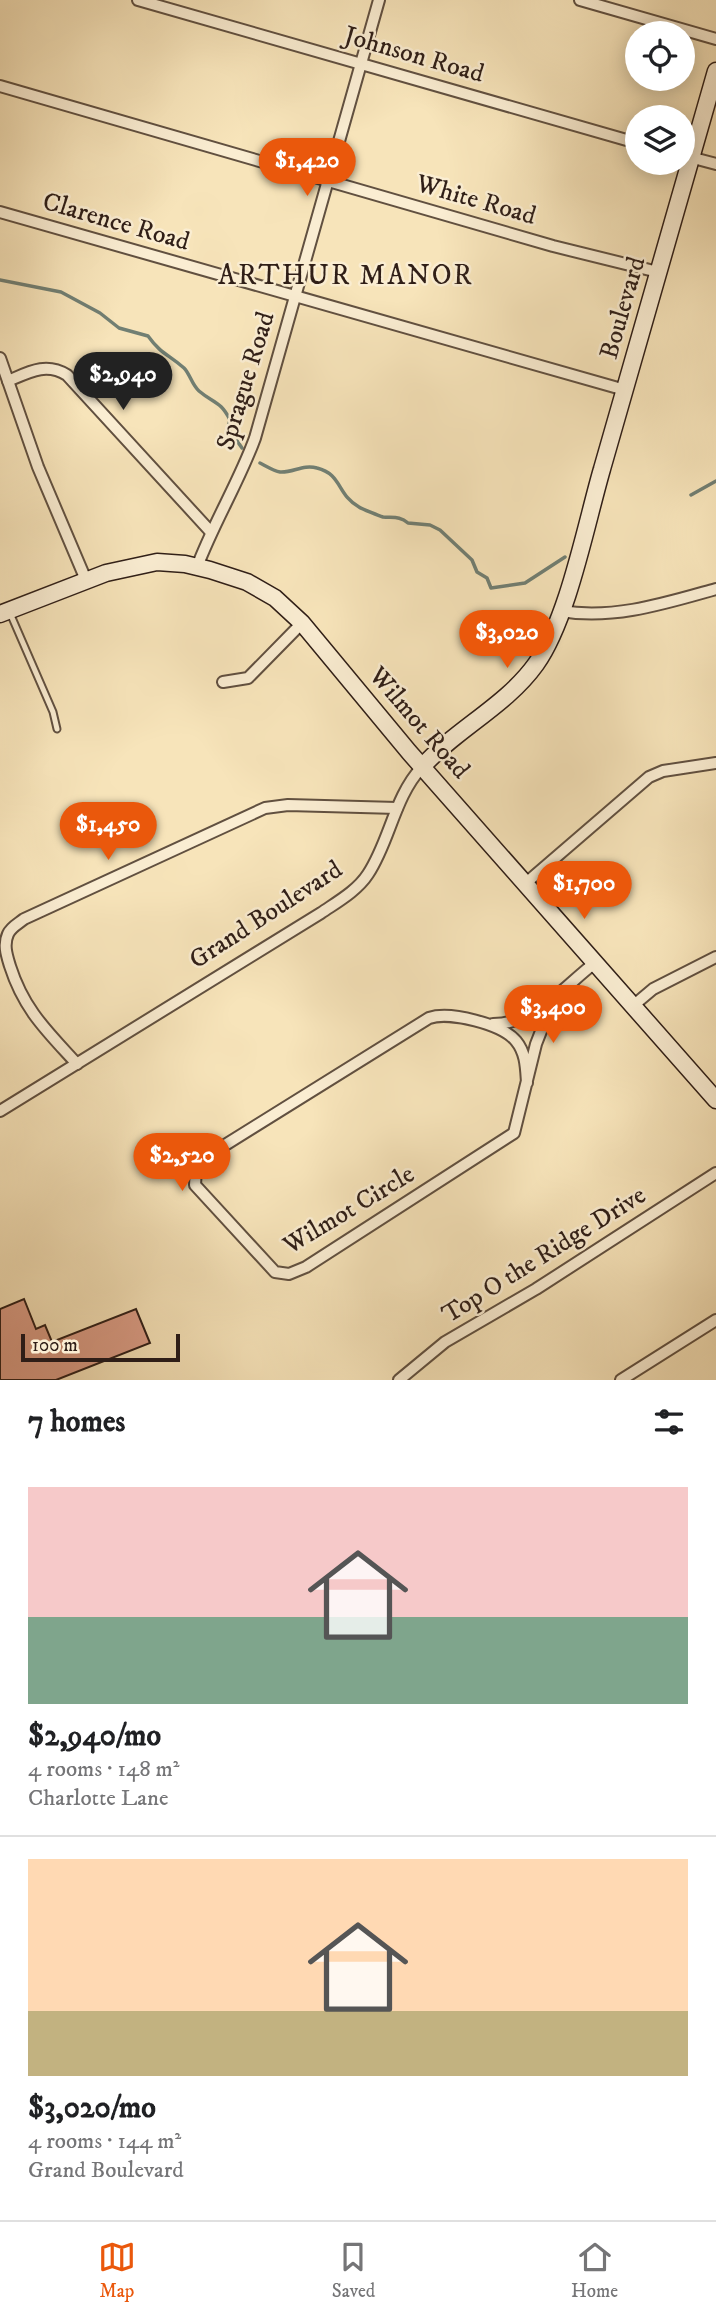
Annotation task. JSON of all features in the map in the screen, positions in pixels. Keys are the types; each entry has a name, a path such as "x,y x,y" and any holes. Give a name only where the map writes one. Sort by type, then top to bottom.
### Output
{"street":[{"name":"Johnson Road","path":"138,0 625,139"},
{"name":"Sprague Road","path":"197,566 210,531 240,476 255,438 379,0"},
{"path":"580,0 716,39"},
{"name":"Boulevard","path":"695,133 716,71"},
{"name":"White Road","path":"0,86 553,246 658,272"},
{"path":"695,158 716,164"},
{"name":"Boulevard","path":"577,558 658,272 682,175"},
{"name":"Clarence Road","path":"0,212 625,390"},
{"path":"0,358 38,467 86,580"},
{"path":"8,381 44,368 58,369 67,375 210,531"},
{"name":"Grand Boulevard","path":"0,1111 355,889 369,873 413,777 438,750 488,712 525,678 544,651 561,611 577,558"},
{"name":"Wilmot Road","path":"4,612 86,580 145,563 197,566 260,589 275,598 302,623 422,767 716,1100"},
{"path":"561,611 598,615 624,612 716,589"},
{"path":"223,682 247,678 302,623"},
{"path":"526,883 649,777 663,771 716,763"},
{"path":"77,1065 21,998 6,951 6,937 12,928 24,919 265,808 300,805 397,808"},
{"path":"634,1005 653,989 716,957"},
{"name":"Wilmot Circle","path":"487,1024 516,1021 554,998 596,962"},
{"name":"Wilmot Circle","path":"527,1083 526,1061 519,1044 508,1034 487,1024 443,1015 429,1018 209,1155 196,1169 195,1185 269,1267 281,1273 297,1272 510,1137 518,1126 536,1044 554,998"},
{"name":"Top O the Ridge Drive","path":"399,1380 445,1342 536,1289 716,1173"},
{"path":"621,1380 636,1376 716,1320"}],"lane":[{"path":"4,612 53,712 57,729"}],"building":[{"path":"24,1299 36,1329 45,1325 52,1342 136,1309 150,1343 56,1380 0,1380 0,1309"}],"waterway":[{"path":"0,280 61,292 100,313 119,328 148,336 184,368 199,391 223,409 230,420 228,428 242,448"},
{"path":"260,463 280,472 317,468 331,475 347,497 361,508 383,517 430,525 440,530 472,560 477,572 487,578 491,588 525,583 565,557"},
{"path":"691,495 716,481"}],"district":[{"name":"ARTHUR MANOR","path":"346,275"}]}
